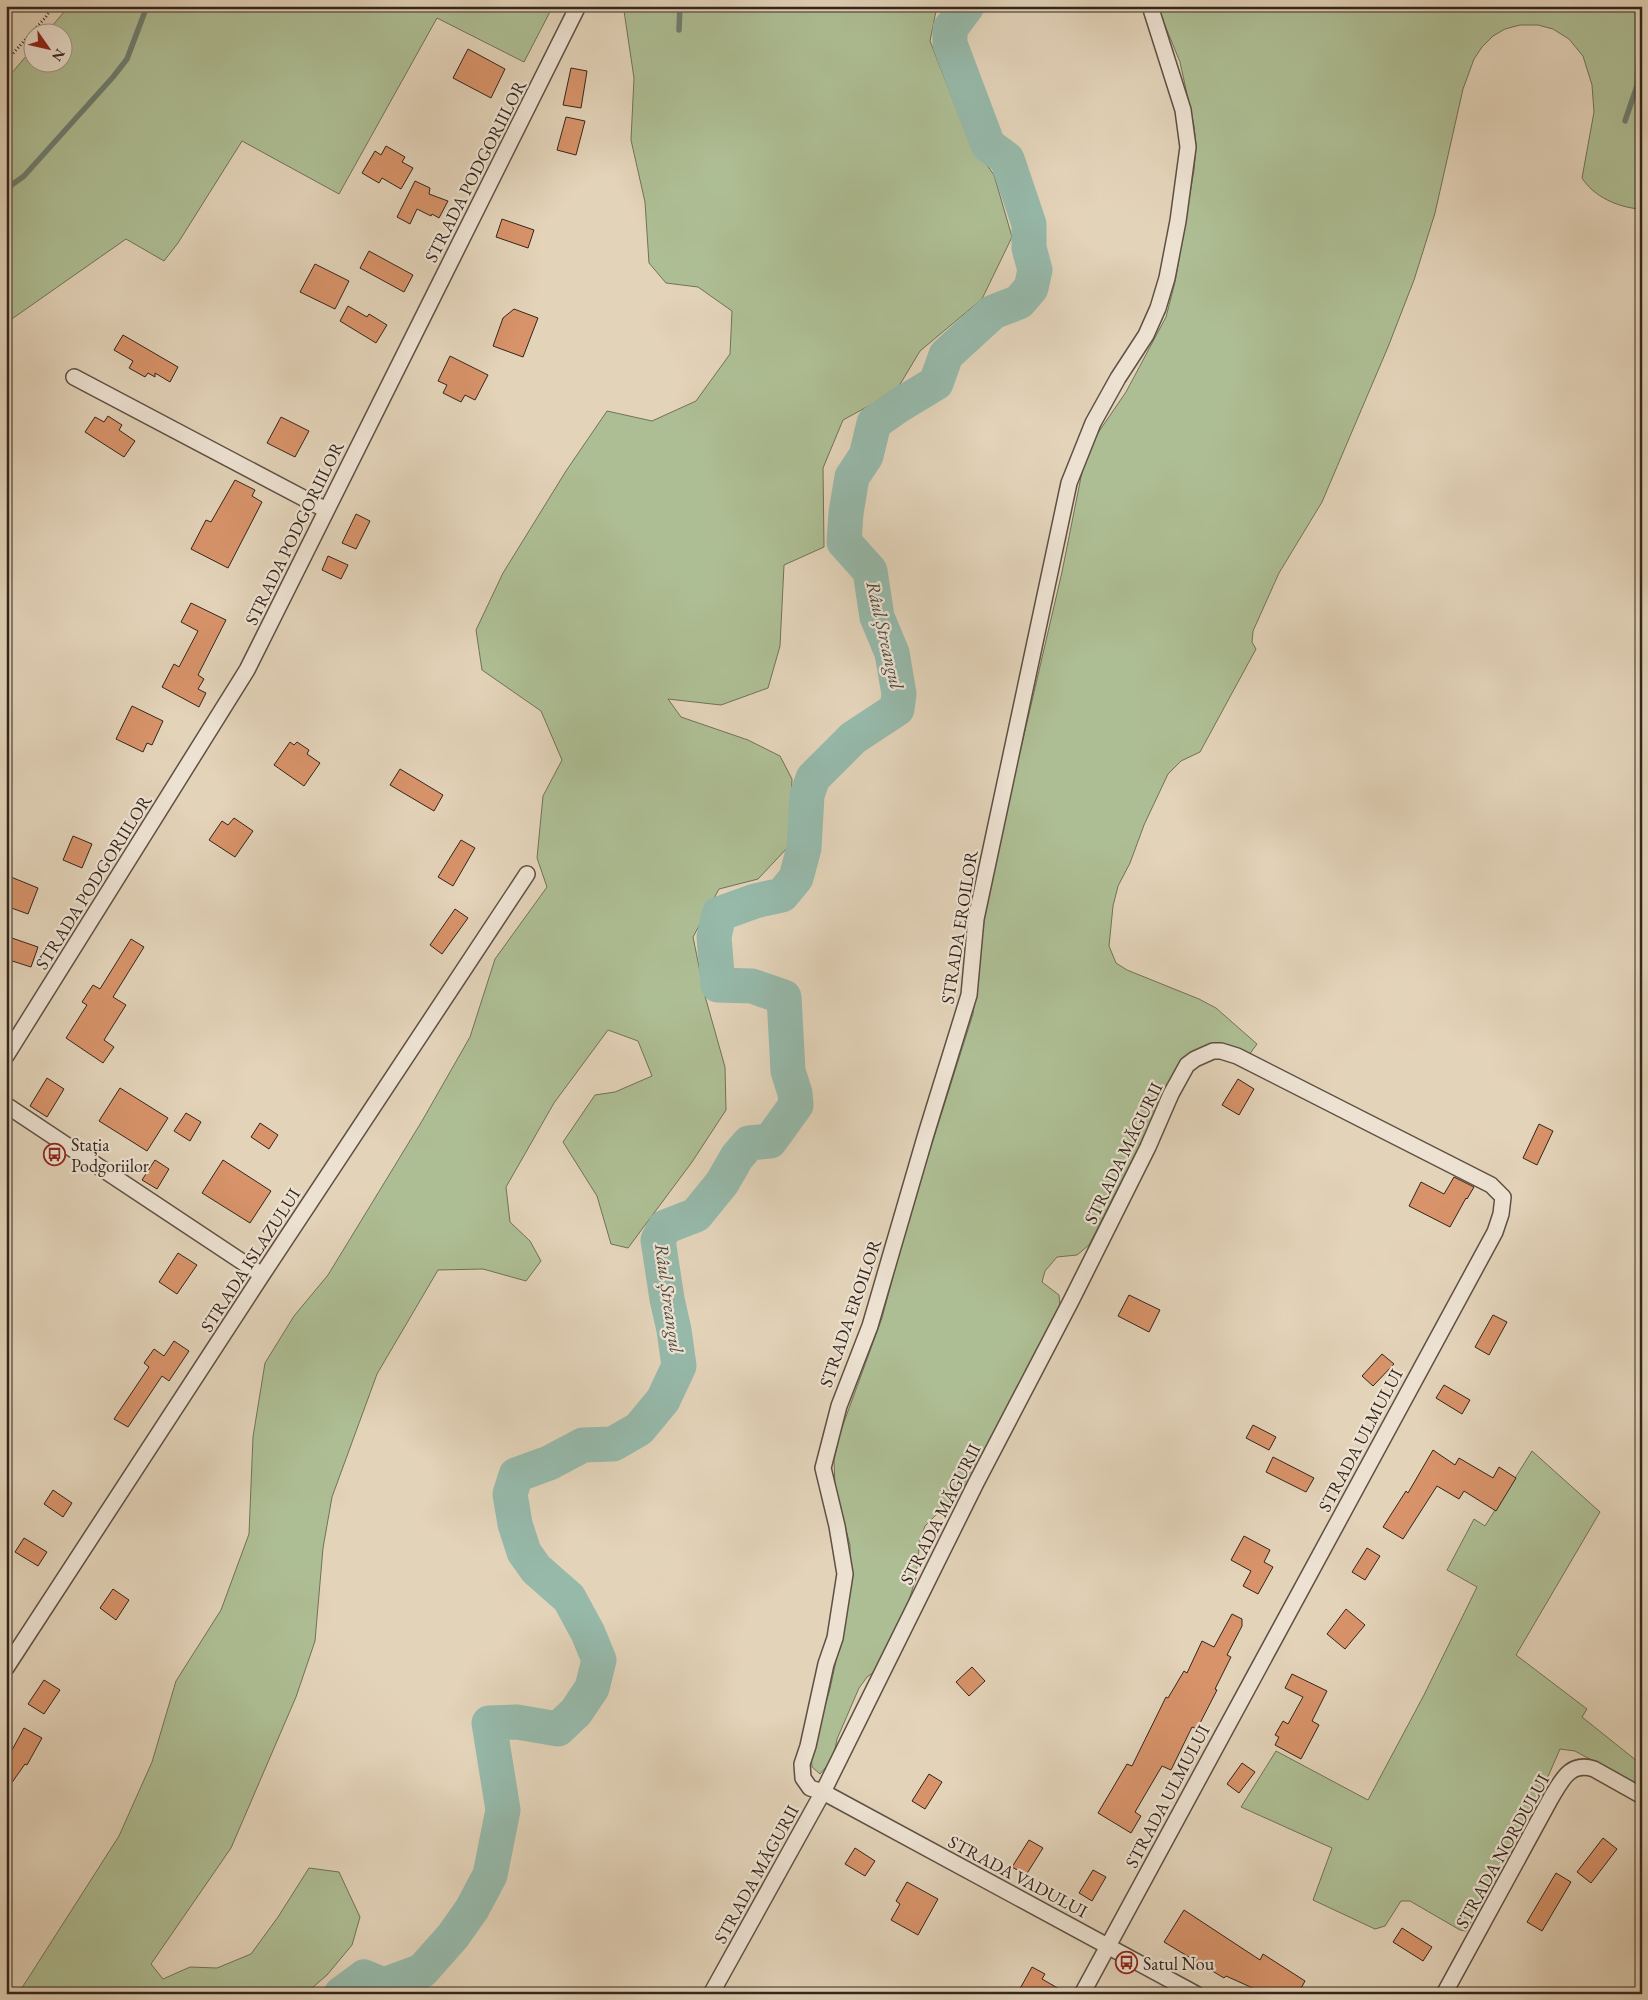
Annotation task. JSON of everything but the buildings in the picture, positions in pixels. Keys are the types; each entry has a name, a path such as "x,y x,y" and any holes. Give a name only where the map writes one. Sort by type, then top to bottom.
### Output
{"street":[{"name":"STRADA PODGORIILOR","path":"6,1056 247,670 578,6"},
{"name":"STRADA EROILOR","path":"823,1792 810,1788 803,1778 802,1764 808,1746 826,1664 835,1638 845,1574 837,1526 823,1468 839,1406 870,1326 923,1143 970,995 976,919 1069,483 1093,423 1118,378 1146,335 1158,308 1167,278 1178,221 1188,148 1183,110 1150,6"},
{"path":"74,377 326,510"},
{"name":"STRADA ISLAZULUI","path":"6,1668 262,1275 527,874"},
{"name":"STRADA ULMULUI","path":"1082,1994 1490,1241 1501,1214 1503,1197 1491,1185 1237,1056 1221,1051 1213,1051 1204,1055"},
{"name":"STRADA MĂGURII","path":"712,1994 823,1792 976,1483 1148,1147 1171,1094 1187,1065 1204,1055"},
{"path":"6,1105 262,1275"},
{"name":"STRADA NORDULUI","path":"1444,1994 1552,1798 1569,1772 1586,1766 1642,1796"},
{"name":"STRADA VADULUI","path":"823,1792 1196,1994"}],"path":[{"path":"6,61 46,18 53,6"}],"green space":[{"path":"69,6 553,6 524,62 437,18 339,194 242,141 178,243 164,261 126,239 6,323 6,80 22,61 22,72 72,72 72,22 55,22"},
{"path":"626,6 937,6 930,41 968,138 994,175 1012,237 982,299 920,351 896,391 843,420 823,468 824,547 784,565 780,646 768,688 721,705 668,699 681,717 748,740 780,756 792,779 789,846 758,879 719,889 693,937 705,996 725,1067 726,1110 692,1162 628,1248 611,1244 597,1196 563,1142 595,1095 615,1092 652,1076 638,1041 608,1030 554,1103 506,1187 510,1222 530,1241 541,1261 526,1281 483,1269 438,1270 377,1374 332,1497 323,1548 315,1641 296,1697 231,1848 151,1964 163,1979 190,1967 217,1968 251,1954 278,1917 309,1868 339,1872 360,1917 352,1945 327,1975 305,1994 18,1994 119,1836 152,1762 176,1681 221,1610 249,1534 253,1437 265,1363 294,1316 328,1275 422,1121 470,1037 495,959 547,887 537,858 543,796 562,760 541,711 482,670 476,630 503,573 566,471 607,411 652,421 696,401 730,354 732,311 698,287 666,283 649,263 645,202 631,140 634,78 624,11"},
{"path":"1157,6 1642,6 1642,207 1639,209 1631,208 1607,200 1593,191 1582,178 1594,112 1592,85 1583,56 1569,39 1553,29 1538,25 1520,25 1505,29 1493,36 1474,59 1463,89 1435,213 1414,280 1388,347 1322,502 1279,573 1253,631 1252,642 1256,649 1200,752 1181,761 1168,774 1144,825 1130,863 1118,886 1113,906 1109,946 1116,963 1127,970 1199,999 1216,1008 1257,1044 1249,1055 1218,1046 1211,1046 1197,1050 1190,1055 1160,1105 1089,1245 1077,1255 1057,1257 1045,1271 1042,1282 1059,1295 1060,1305 1013,1400 991,1459 925,1526 920,1540 916,1578 900,1628 880,1668 867,1677 859,1688 837,1739 833,1759 820,1774 812,1767 811,1753 830,1689 840,1642 850,1576 850,1545 835,1487 834,1460 840,1433 882,1318 910,1213 973,1014 987,894 1062,572 1089,446 1126,392 1166,317 1175,282 1194,170 1196,146 1194,126 1180,62"},
{"path":"1532,1451 1600,1512 1516,1655 1587,1709 1582,1717 1642,1765 1642,1788 1575,1751 1560,1749 1543,1788 1466,1931 1460,1930 1410,1901 1401,1901 1385,1926 1375,1929 1313,1900 1332,1848 1241,1807 1276,1751 1368,1800 1424,1695 1477,1587 1447,1570 1474,1519 1485,1526"}],"waterway":[{"path":"6,189 24,176 127,59 147,6"},
{"path":"679,30 680,6"},
{"name":"Râul Ștreangul","path":"341,1994 364,1977 384,1985 422,1971 453,1936 472,1909 490,1875 503,1810 489,1723 517,1722 558,1729 576,1712 592,1688 599,1660 588,1633 569,1598 536,1569 524,1552 515,1524 510,1494 516,1475 549,1463 583,1445 613,1444 639,1429 663,1400 679,1366 658,1240 665,1227 696,1215 722,1183 737,1157 749,1143 770,1141 796,1105 795,1093 788,1071 784,997 752,986 718,985 714,937 719,914 755,901 782,895 796,878 804,848 807,795 813,778 853,738 897,709 899,694 892,653 877,617 870,571 844,542 846,513 852,477 866,456 874,423 936,383 946,355 993,312 1019,302 1031,288 1035,270 1029,248 1029,224 1007,159 988,145 950,44 950,29 967,6"},
{"path":"1625,121 1637,86 1640,29 1639,6"}],"place":[{"name":"Stația Podgoriilor","path":"55,1154"},
{"name":"Satul Nou","path":"1127,1963"}]}
